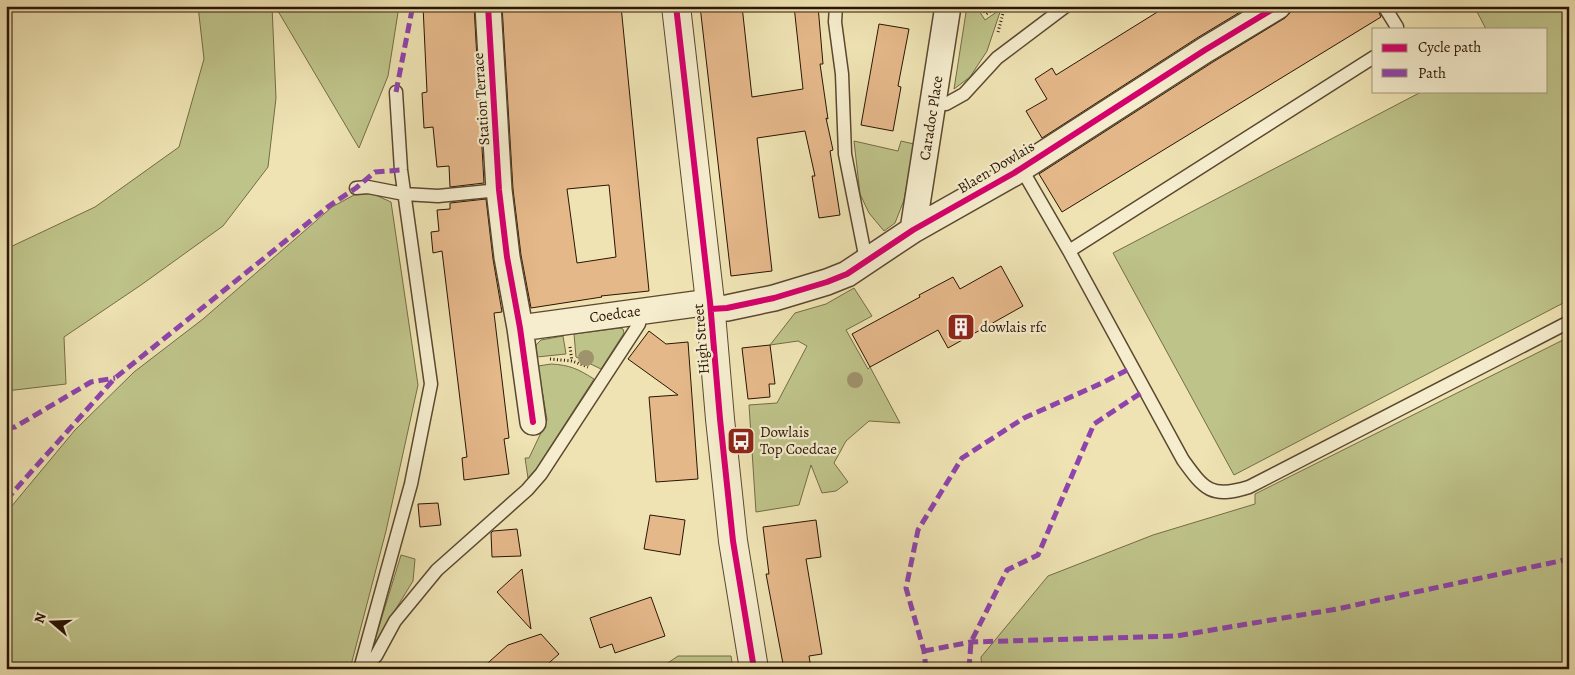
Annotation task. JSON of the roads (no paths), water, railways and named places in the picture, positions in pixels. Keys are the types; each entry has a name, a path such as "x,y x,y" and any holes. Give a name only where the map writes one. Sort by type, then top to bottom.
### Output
{"street":[{"name":"Station Terrace","path":"488,6 499,190 507,258 520,328"},
{"name":"High Street","path":"676,6 710,306 733,541 754,669"},
{"name":"Caradoc Place","path":"913,230 948,6"},
{"name":"Blaen Dowlais","path":"710,306 727,308 774,298 827,282 846,274 913,230 1021,168 1278,6"},
{"name":"Coedcae","path":"520,328 639,311 710,306"},
{"path":"520,328 532,422"}],"lane":[{"path":"836,6 842,74 845,154 866,260"},
{"path":"934,102 946,104 964,94 997,58 1066,6"},
{"path":"1384,6 1396,28"},
{"path":"1069,251 1372,58"},
{"path":"360,669 411,484 430,384 401,170 396,92"},
{"path":"1021,168 1069,251 1183,460 1200,483 1214,491 1232,492 1249,487 1569,322"},
{"path":"356,188 368,187 404,194 438,196 499,190"},
{"path":"360,669 376,656 395,621 437,570 527,490 541,474 640,324 639,311"}],"place":[{"name":"dowlais rfc","path":"961,327"},
{"name":"Dowlais Top Coedcae","path":"741,441"}]}
